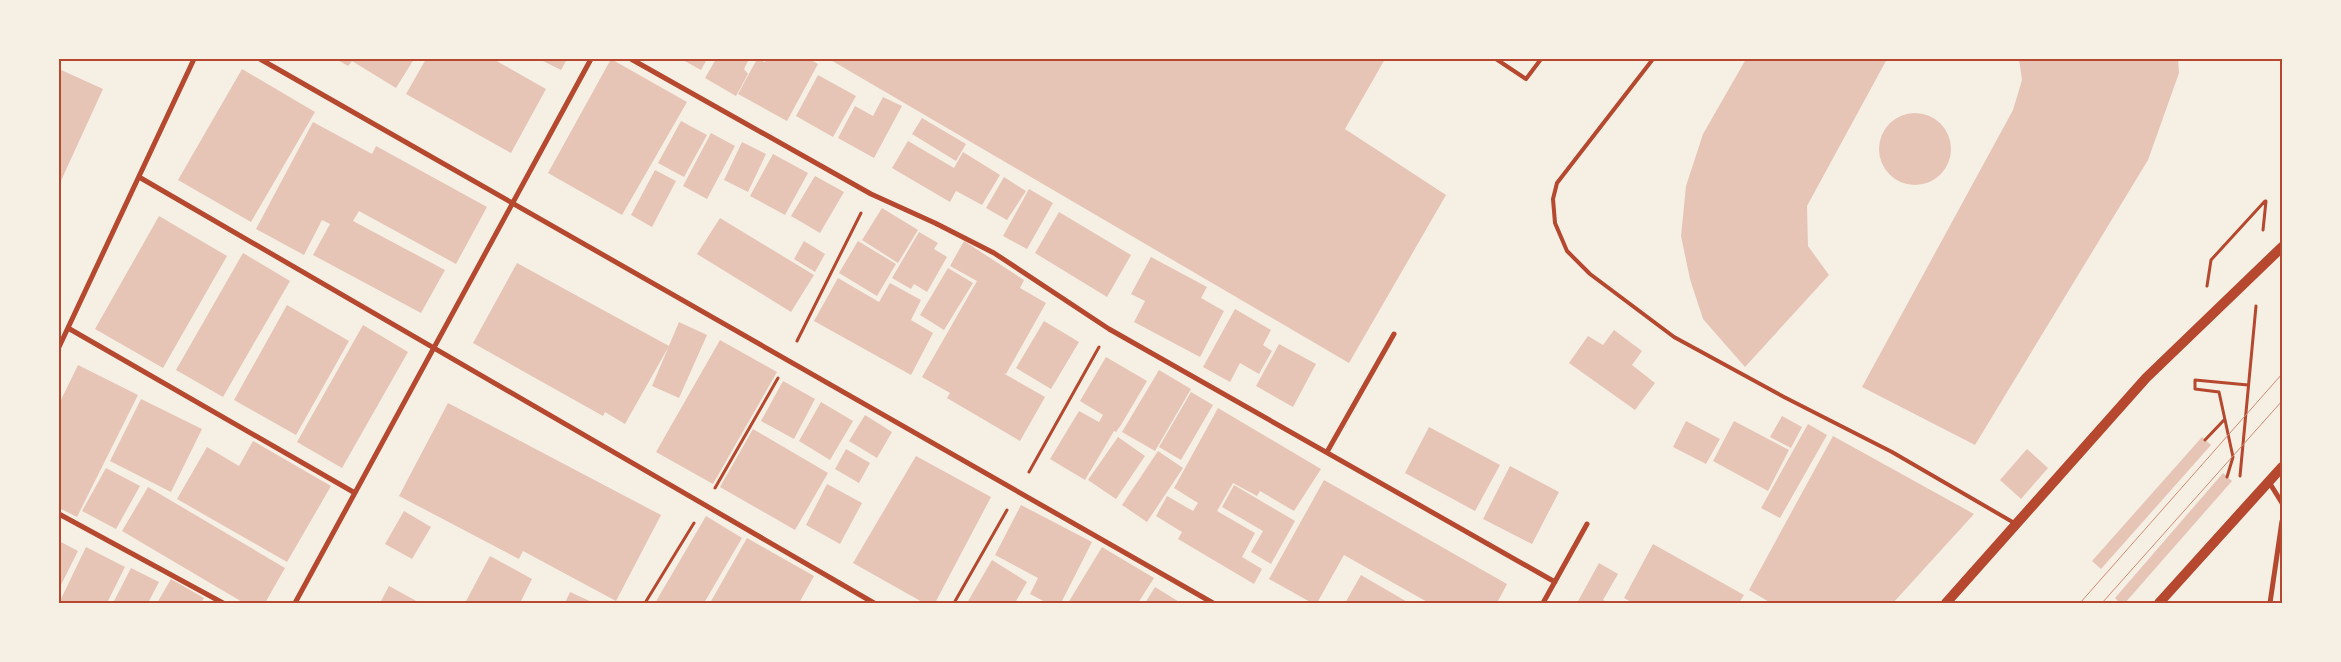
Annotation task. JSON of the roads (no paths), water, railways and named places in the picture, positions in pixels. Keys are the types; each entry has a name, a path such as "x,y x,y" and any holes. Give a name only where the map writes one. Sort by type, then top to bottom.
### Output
{"main road":[{"path":"1946,603 2146,378 2282,247"},
{"path":"2159,603 2282,467"}],"street":[{"path":"59,347 194,59"},
{"path":"260,59 1213,603"},
{"path":"295,603 591,59"},
{"path":"631,59 871,194 935,222 994,253 1109,329 1555,582"},
{"path":"139,177 874,603"},
{"path":"68,328 355,494"},
{"path":"1326,452 1394,334"},
{"path":"2269,482 2282,503"},
{"path":"59,514 223,603"},
{"path":"2270,603 2282,521"},
{"path":"1543,603 1587,524"}],"lane":[{"path":"1496,59 1526,79 1541,59"},
{"path":"1653,59 1557,182 1553,199 1555,223 1567,250 1590,274 1674,337 1784,397 1892,452 2016,524"}],"tram line":[{"path":"2080,603 2282,374"},
{"path":"2102,603 2282,401"}]}
